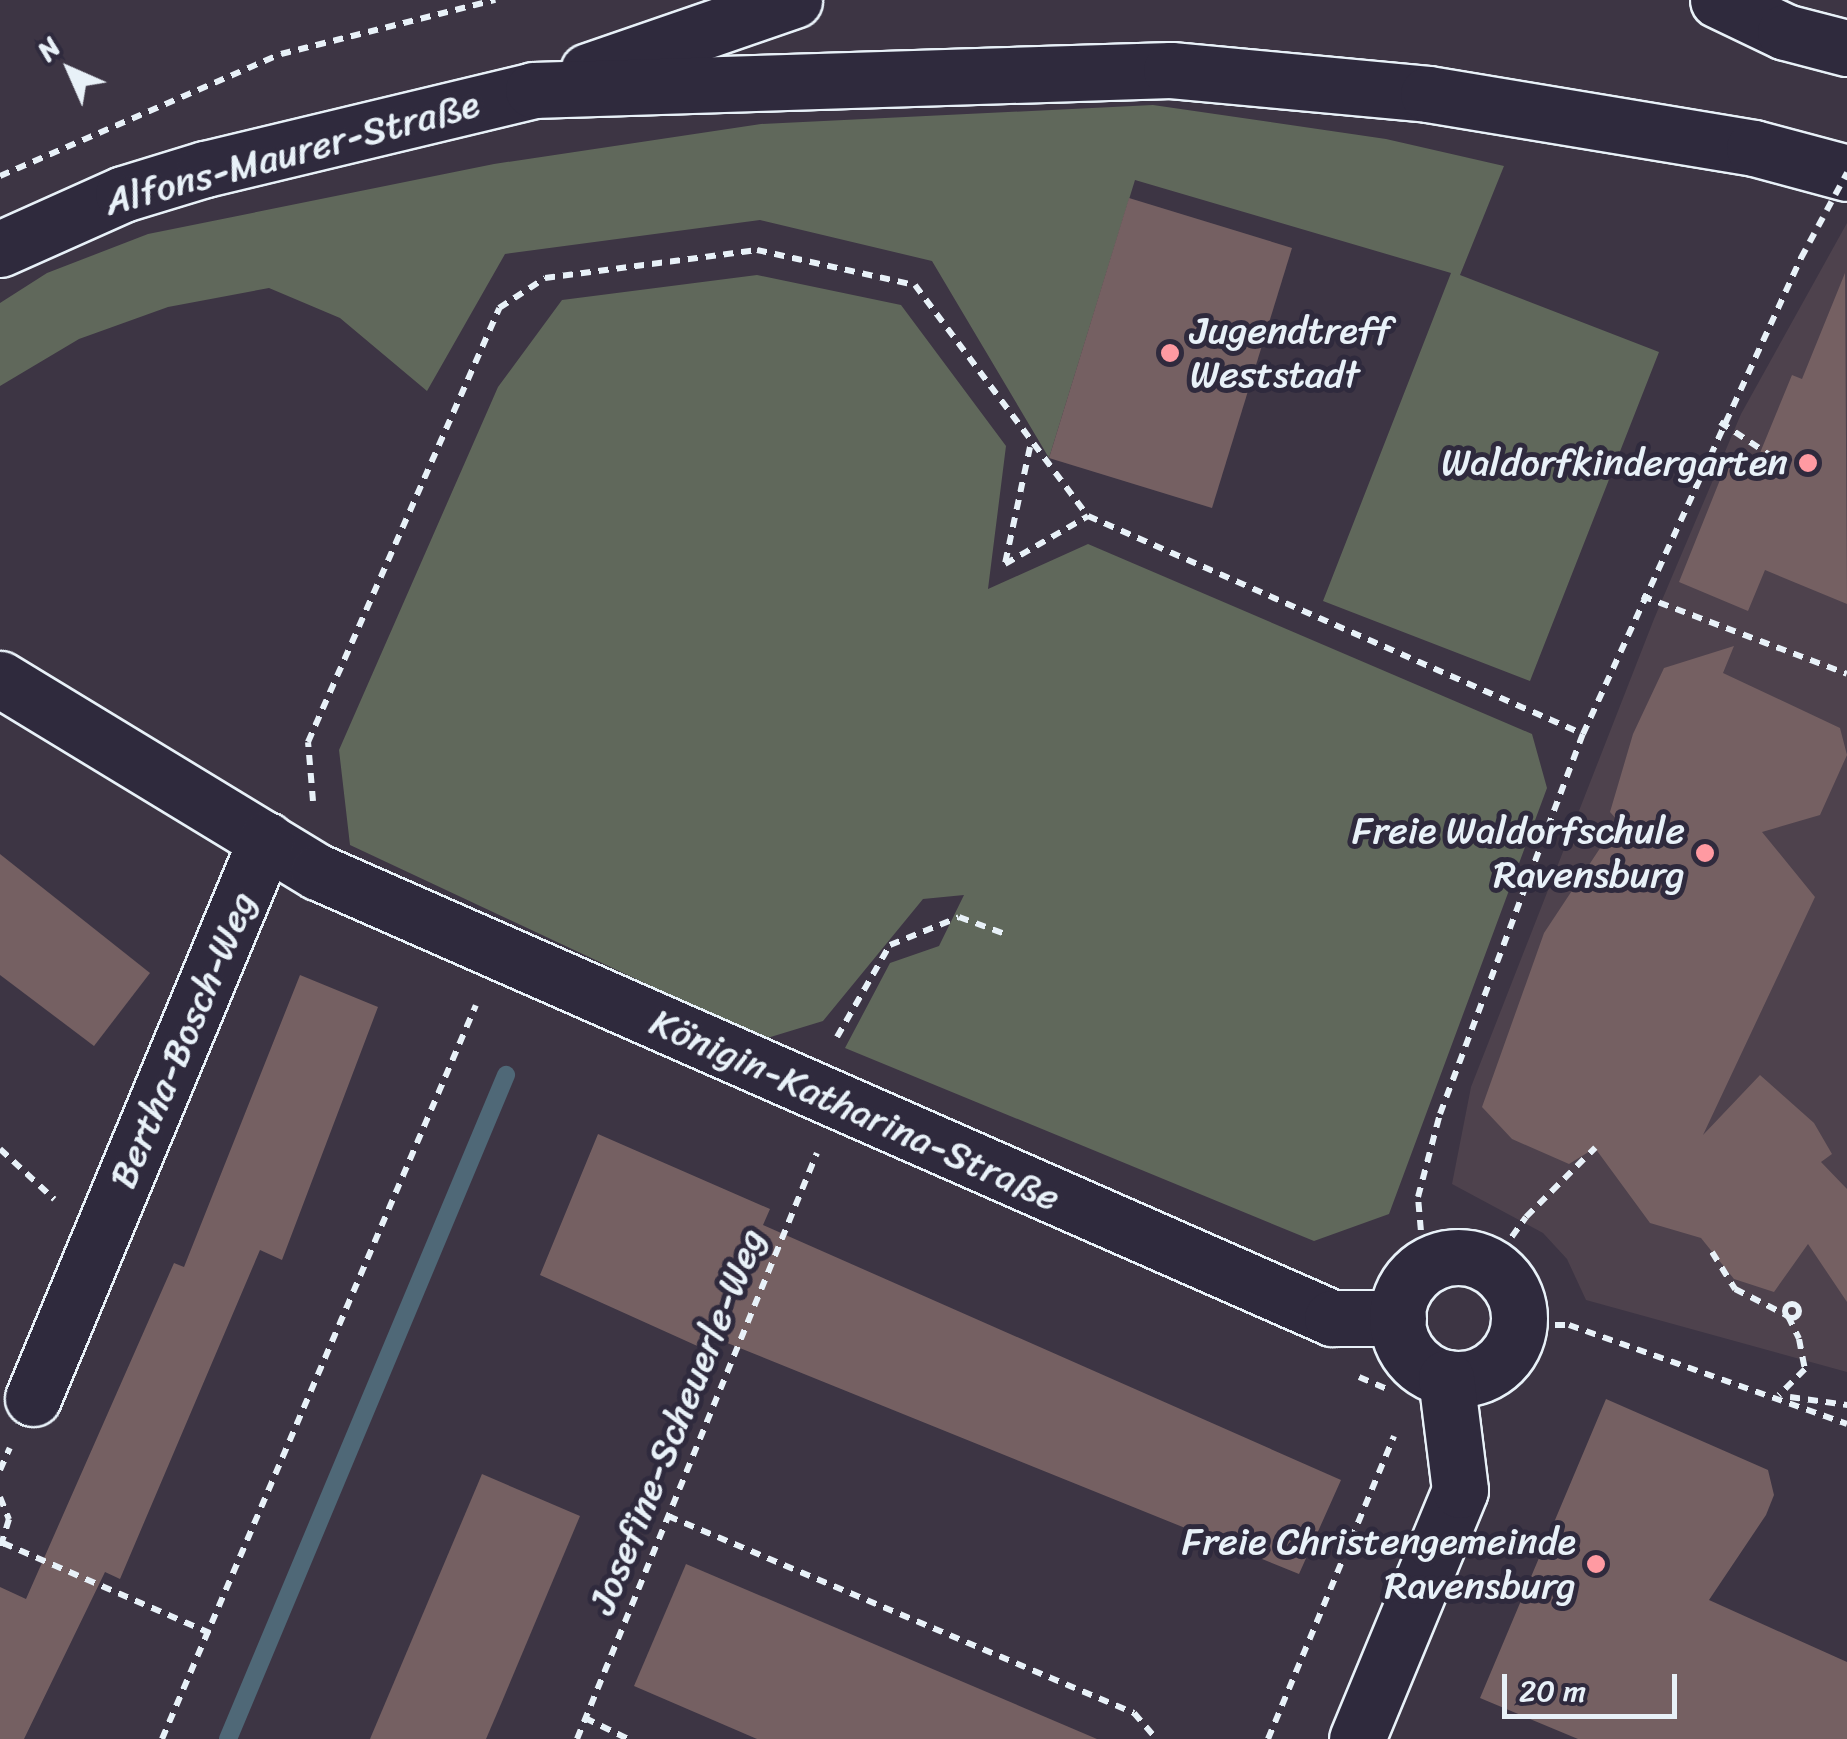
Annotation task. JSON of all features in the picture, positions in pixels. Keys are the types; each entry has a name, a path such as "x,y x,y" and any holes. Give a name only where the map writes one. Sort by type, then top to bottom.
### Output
{"street":[{"path":"533,90 794,0"},
{"path":"1718,0 1785,32 1847,48"},
{"path":"533,90 1171,70 1428,94 1754,148 1847,173"},
{"name":"Alfons-Maurer-Straße","path":"0,248 123,194 205,169 533,90"},
{"path":"0,679 318,872"},
{"name":"Bertha-Bosch-Weg","path":"33,1398 266,840"},
{"name":"Königin-Katharina-Straße","path":"318,872 816,1119 1332,1318 1398,1318"},
{"path":"1457,1256 1491,1266 1514,1292 1519,1325 1502,1361 1466,1379 1446,1378 1410,1354 1398,1318 1400,1299 1424,1268 1457,1256"},
{"path":"1357,1739 1460,1490 1446,1378"}],"path":[{"path":"0,176 281,54 495,0"},
{"path":"1424,1268 1418,1198 1440,1114 1583,734 1720,422 1847,173"},
{"path":"318,872 308,742 482,334 521,289 545,278 757,250 915,285 1030,446 1088,516 1583,734"},
{"path":"1720,422 1770,456"},
{"path":"1030,446 1005,564 1088,516"},
{"path":"1642,596 1847,674"},
{"name":"Josefine-Scheuerle-Weg","path":"577,1739 668,1516 816,1119 890,944 959,917 1008,936"},
{"path":"162,1739 212,1634 478,1000"},
{"path":"1491,1266 1526,1217 1595,1148"},
{"name":"Bertha-Bosch-Weg","path":"0,1149 100,1240"},
{"path":"1712,1252 1735,1289 1788,1316 1805,1369 1778,1396"},
{"path":"1519,1325 1569,1325 1778,1396 1847,1424"},
{"path":"1778,1396 1847,1405"},
{"path":"1268,1739 1402,1417"},
{"path":"0,1497 9,1519 2,1546 212,1634"},
{"path":"668,1516 1134,1713 1157,1739"},
{"path":"586,1718 628,1739"}],"shaded area":[{"name":"Freie Waldorfschule Ravensburg","path":"1847,223 1847,1372 1586,1300 1567,1259 1543,1233 1452,1184 1471,1087 1654,619 1741,414"}],"green space":[{"path":"1153,105 1386,139 1504,166 1460,275 1659,352 1530,681 1323,601 1451,273 1135,180 1049,458 932,261 760,220 505,254 427,391 340,318 269,288 168,307 79,339 0,386 0,303 47,273 148,234 494,164 761,124"},
{"path":"757,275 901,305 1006,446 988,589 1088,544 1532,734 1547,788 1389,1214 1314,1241 845,1048 890,963 939,946 964,895 923,899 823,1021 764,1039 350,845 339,750 498,387 562,300"}],"building":[{"name":"Jugendtreff Weststadt","path":"1129,198 1292,248 1212,508 1049,458"},
{"name":"Waldorfkindergarten","path":"1845,273 1847,604 1765,570 1748,611 1679,582 1730,455 1755,465 1792,375 1802,379"},
{"path":"1734,646 1723,673 1840,728 1847,755 1820,815 1762,832 1815,897 1703,1135 1760,1075 1814,1123 1832,1154 1821,1162 1847,1189 1847,1302 1808,1244 1774,1292 1734,1279 1701,1238 1650,1223 1595,1148 1569,1164 1512,1139 1482,1107 1544,933 1618,821 1610,812 1633,734 1664,668"},
{"path":"0,854 150,973 94,1046 0,975"},
{"path":"300,975 378,1007 282,1260 260,1250 120,1579 105,1572 24,1739 0,1739 0,1587 26,1599 174,1263 184,1267"},
{"path":"598,1134 770,1209 763,1225 1341,1480 1299,1574 710,1336 704,1349 540,1275"},
{"name":"Freie Christengemeinde Ravensburg","path":"1606,1399 1768,1470 1774,1495 1766,1515 1709,1600 1847,1662 1847,1739 1578,1739 1480,1698"},
{"path":"482,1474 580,1516 501,1704 486,1739 370,1739"},
{"path":"686,1564 1097,1739 757,1739 634,1686"}],"waterway":[{"path":"228,1739 506,1075"}],"place":[{"name":"Jugendtreff Weststadt","path":"1170,353"},
{"name":"Waldorfkindergarten","path":"1808,463"},
{"name":"Freie Waldorfschule Ravensburg","path":"1705,853"},
{"name":"Freie Christengemeinde Ravensburg","path":"1596,1564"}]}
